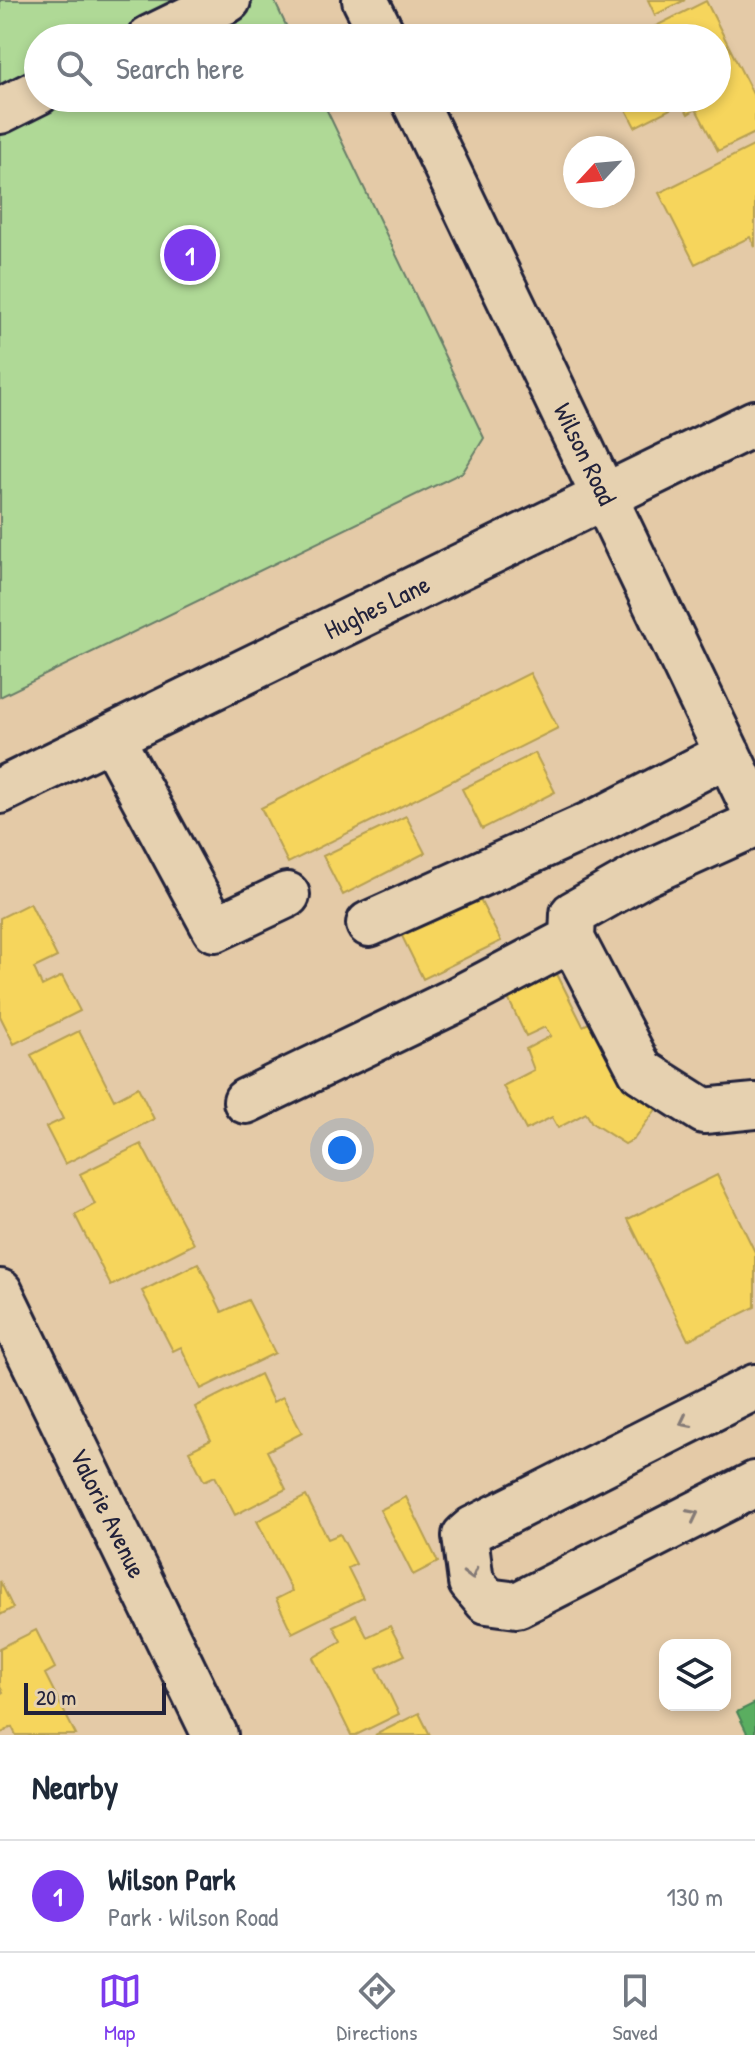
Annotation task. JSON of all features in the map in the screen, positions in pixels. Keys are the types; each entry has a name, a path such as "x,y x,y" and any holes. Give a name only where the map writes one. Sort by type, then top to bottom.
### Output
{"street":[{"path":"179,24 228,0"},
{"path":"365,0 377,24"},
{"path":"0,111 24,99"},
{"name":"Wilson Road","path":"420,112 755,811"},
{"name":"Hughes Lane","path":"0,791 755,423"},
{"path":"111,737 215,929 287,895"},
{"path":"369,924 600,820 728,754"},
{"path":"755,824 642,875 573,914 572,939 641,1071 704,1111 755,1106"},
{"path":"246,1101 454,1001 572,939"},
{"name":"Valorie Avenue","path":"0,1292 215,1735"},
{"path":"755,1387 473,1529 465,1536 471,1582 487,1601 517,1605 755,1484"}],"green space":[{"path":"0,0 274,0 285,24 24,24 24,112 328,112 484,438 463,472 0,697"}],"building: Homes":[{"path":"648,0 685,0 655,15"},
{"path":"706,1 718,24 660,24"},
{"path":"731,50 755,98 755,133 718,151 698,112 731,112"},
{"path":"627,112 664,112 635,127"},
{"path":"755,145 755,247 750,237 695,264 659,193"},
{"path":"530,673 558,728 288,863 261,808"},
{"path":"535,753 555,792 482,829 462,789"},
{"path":"406,816 425,853 343,895 323,856"},
{"path":"475,890 501,941 423,979 398,928"},
{"path":"30,903 57,957 34,968 42,986 62,976 80,1011 14,1044 0,1016 0,918"},
{"path":"556,972 583,1026 591,1022 618,1075 652,1099 657,1108 634,1139 625,1144 592,1123 586,1113 558,1128 552,1117 526,1130 503,1086 534,1070 526,1049 551,1036 545,1027 526,1036 507,996"},
{"path":"79,1031 114,1100 138,1087 154,1119 65,1164 46,1127 63,1119 31,1055"},
{"path":"141,1144 194,1244 111,1286 75,1215 95,1204 80,1174"},
{"path":"717,1175 755,1252 755,1307 688,1340 628,1219"},
{"path":"198,1263 222,1312 248,1300 275,1353 201,1389 181,1347 173,1351 142,1291"},
{"path":"260,1374 273,1402 283,1397 302,1433 267,1451 286,1489 235,1515 215,1476 204,1481 189,1451 211,1440 195,1407"},
{"path":"306,1496 328,1539 340,1534 356,1564 348,1568 363,1598 292,1633 276,1599 292,1591 257,1521"},
{"path":"406,1497 438,1562 413,1575 380,1510"},
{"path":"0,1581 13,1608 0,1615"},
{"path":"356,1615 367,1637 390,1626 405,1655 377,1668 399,1714 351,1735 313,1658 341,1641 333,1626"},
{"path":"36,1630 55,1668 45,1674 76,1735 16,1735 12,1727 0,1734 0,1694 3,1692 0,1687 0,1648"},
{"path":"419,1713 430,1735 375,1735"}],"building: Public":[{"path":"755,1703 755,1735 748,1735 737,1712"}],"place":[{"name":"Wilson Park","path":"190,255"}]}
